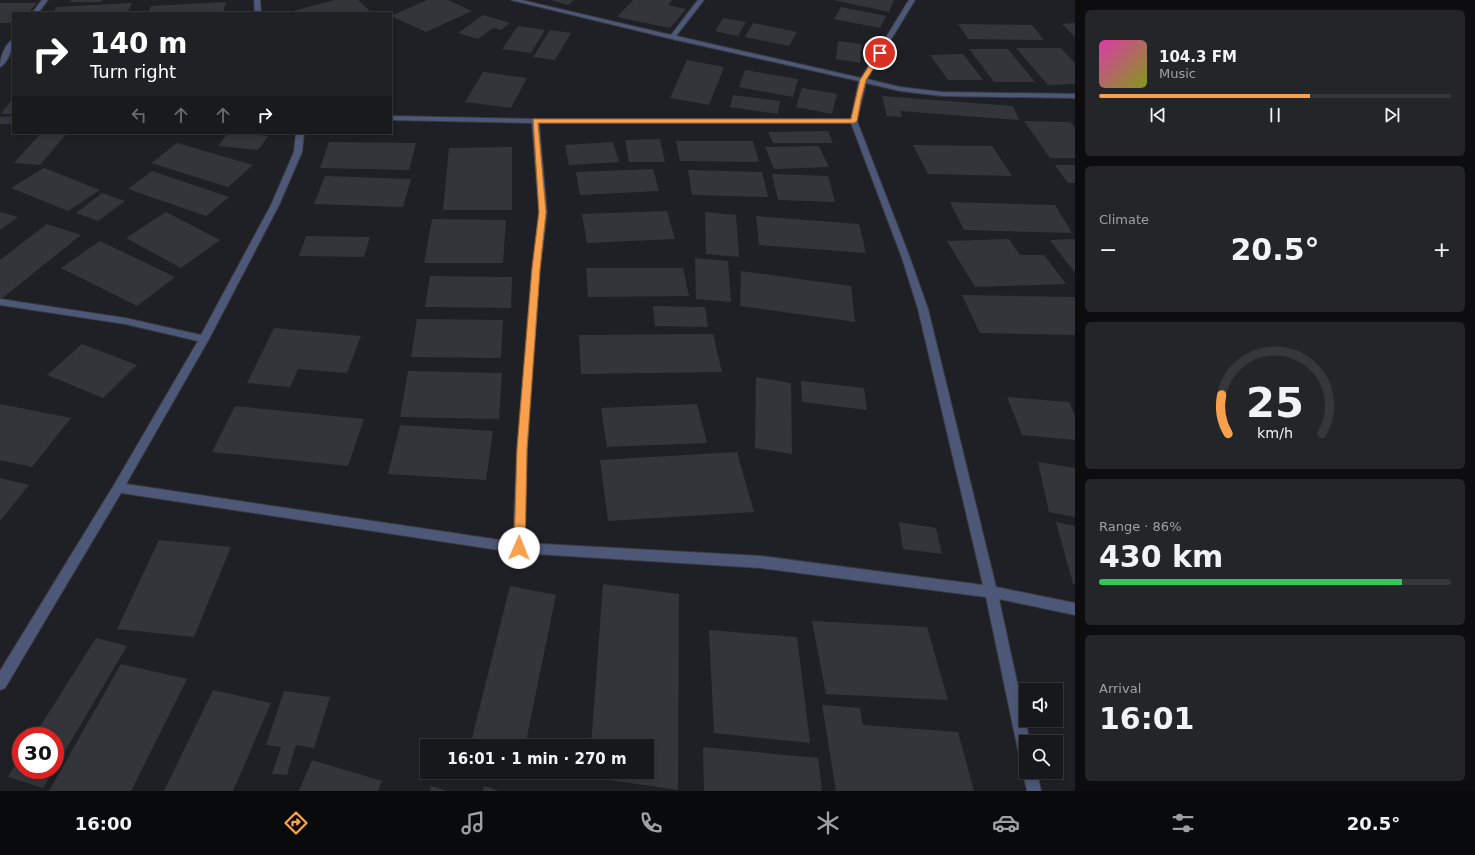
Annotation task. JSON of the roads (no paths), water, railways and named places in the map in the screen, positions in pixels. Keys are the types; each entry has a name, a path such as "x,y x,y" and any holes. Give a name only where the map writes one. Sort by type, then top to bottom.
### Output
{"street":[{"path":"36,12 46,0"},
{"path":"257,0 258,12"},
{"path":"514,0 900,89 942,94 1075,96"},
{"path":"672,37 701,0"},
{"path":"912,0 863,80 854,121 862,148 906,258 922,309 991,592 1022,735"},
{"path":"0,65 12,43"},
{"path":"392,118 535,121 854,121"},
{"path":"519,548 522,449 536,269 543,212 535,121"},
{"path":"0,683 118,488 204,339 275,205 298,152 300,134"},
{"path":"0,302 125,321 204,339"},
{"path":"118,488 519,548 761,562 991,592 1075,608"},
{"path":"1031,779 1034,791"}]}
